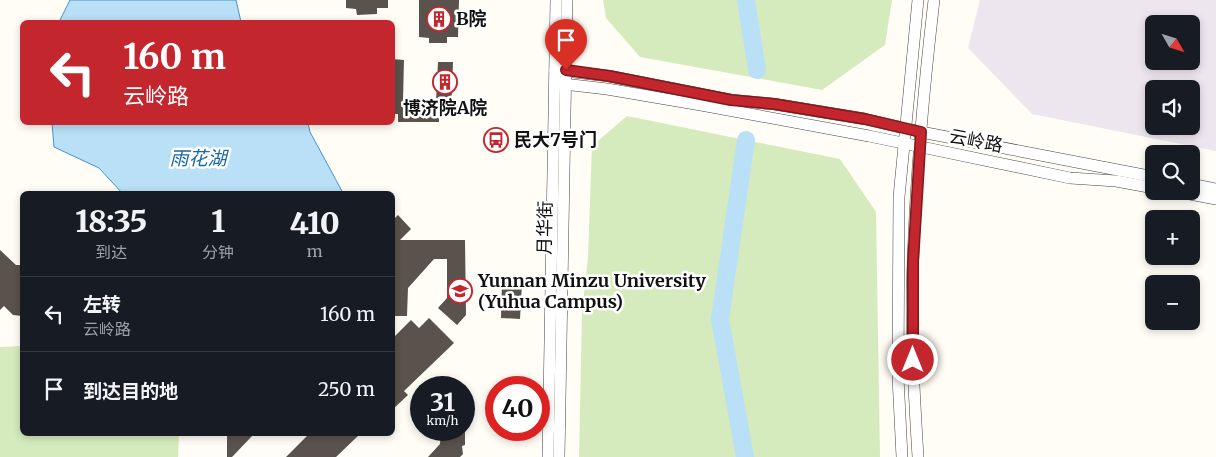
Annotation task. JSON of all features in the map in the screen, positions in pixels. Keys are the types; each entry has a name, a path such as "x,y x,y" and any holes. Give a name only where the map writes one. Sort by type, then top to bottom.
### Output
{"street":[{"name":"月华街","path":"556,0 561,70"},
{"name":"月华街","path":"548,457 560,83 567,0"},
{"path":"902,457 898,377 897,261 903,144 918,0"},
{"path":"918,457 913,379 913,262 919,148 934,0"},
{"name":"云岭路","path":"561,70 609,76 731,100 774,104 865,119 905,129 1145,175"},
{"name":"月华街","path":"559,457 560,83"},
{"name":"云岭路","path":"560,83 700,105 1070,178 1116,180 1145,186"},
{"path":"1200,186 1216,189"},
{"path":"1200,196 1216,199"}],"shaded area":[{"path":"980,0 1216,0 1216,151 1200,148 1200,145 1186,145 1032,114 968,48"}],"green space":[{"path":"603,0 892,0 885,45 822,90 640,57 606,18"},
{"path":"627,116 840,159 876,212 880,457 579,457 582,312 588,258 592,146"},
{"path":"20,346 20,436 179,436 178,457 0,457 0,347"}],"water":[{"path":"70,0 236,0 241,20 60,20"},
{"name":"雨花湖","path":"52,125 308,125 310,132 342,191 120,191 99,168 54,147"}],"building":[{"path":"346,0 388,0 388,8 377,8 377,14 357,15 356,9 346,8"},
{"name":"B院","path":"419,0 459,0 458,37 447,37 447,43 429,43 429,38 419,37"},
{"name":"博济院A院","path":"395,59 404,60 403,101 436,102 438,62 453,62 451,115 439,114 439,122 398,122 398,114 395,114"},
{"path":"398,215 411,229 400,240 465,240 466,315 457,325 438,308 447,298 447,259 434,259 408,288 407,316 395,316 395,218"},
{"path":"0,250 16,265 20,265 20,316 13,315 4,306 0,310"},
{"path":"502,282 522,283 520,319 501,318"},
{"path":"429,318 454,343 420,376 410,376 410,385 404,391 408,395 395,407 395,336 411,320 419,328"},
{"path":"227,436 252,436 232,457 227,457"},
{"path":"307,436 358,436 336,457 286,457"},
{"path":"440,441 465,441 465,445 462,446 463,454 460,457 428,457 440,444"}],"waterway":[{"path":"746,0 757,70"},
{"path":"745,457 720,319 746,140"}],"place":[{"name":"B院","path":"439,19"},
{"name":"博济院A院","path":"445,82"},
{"name":"民大7号门","path":"496,140"},
{"name":"Yunnan Minzu University (Yuhua Campus)","path":"460,291"}],"route":[{"path":"566,70 609,76 731,100 774,104 865,119 921,132 916,186 913,262 913,360"}]}
